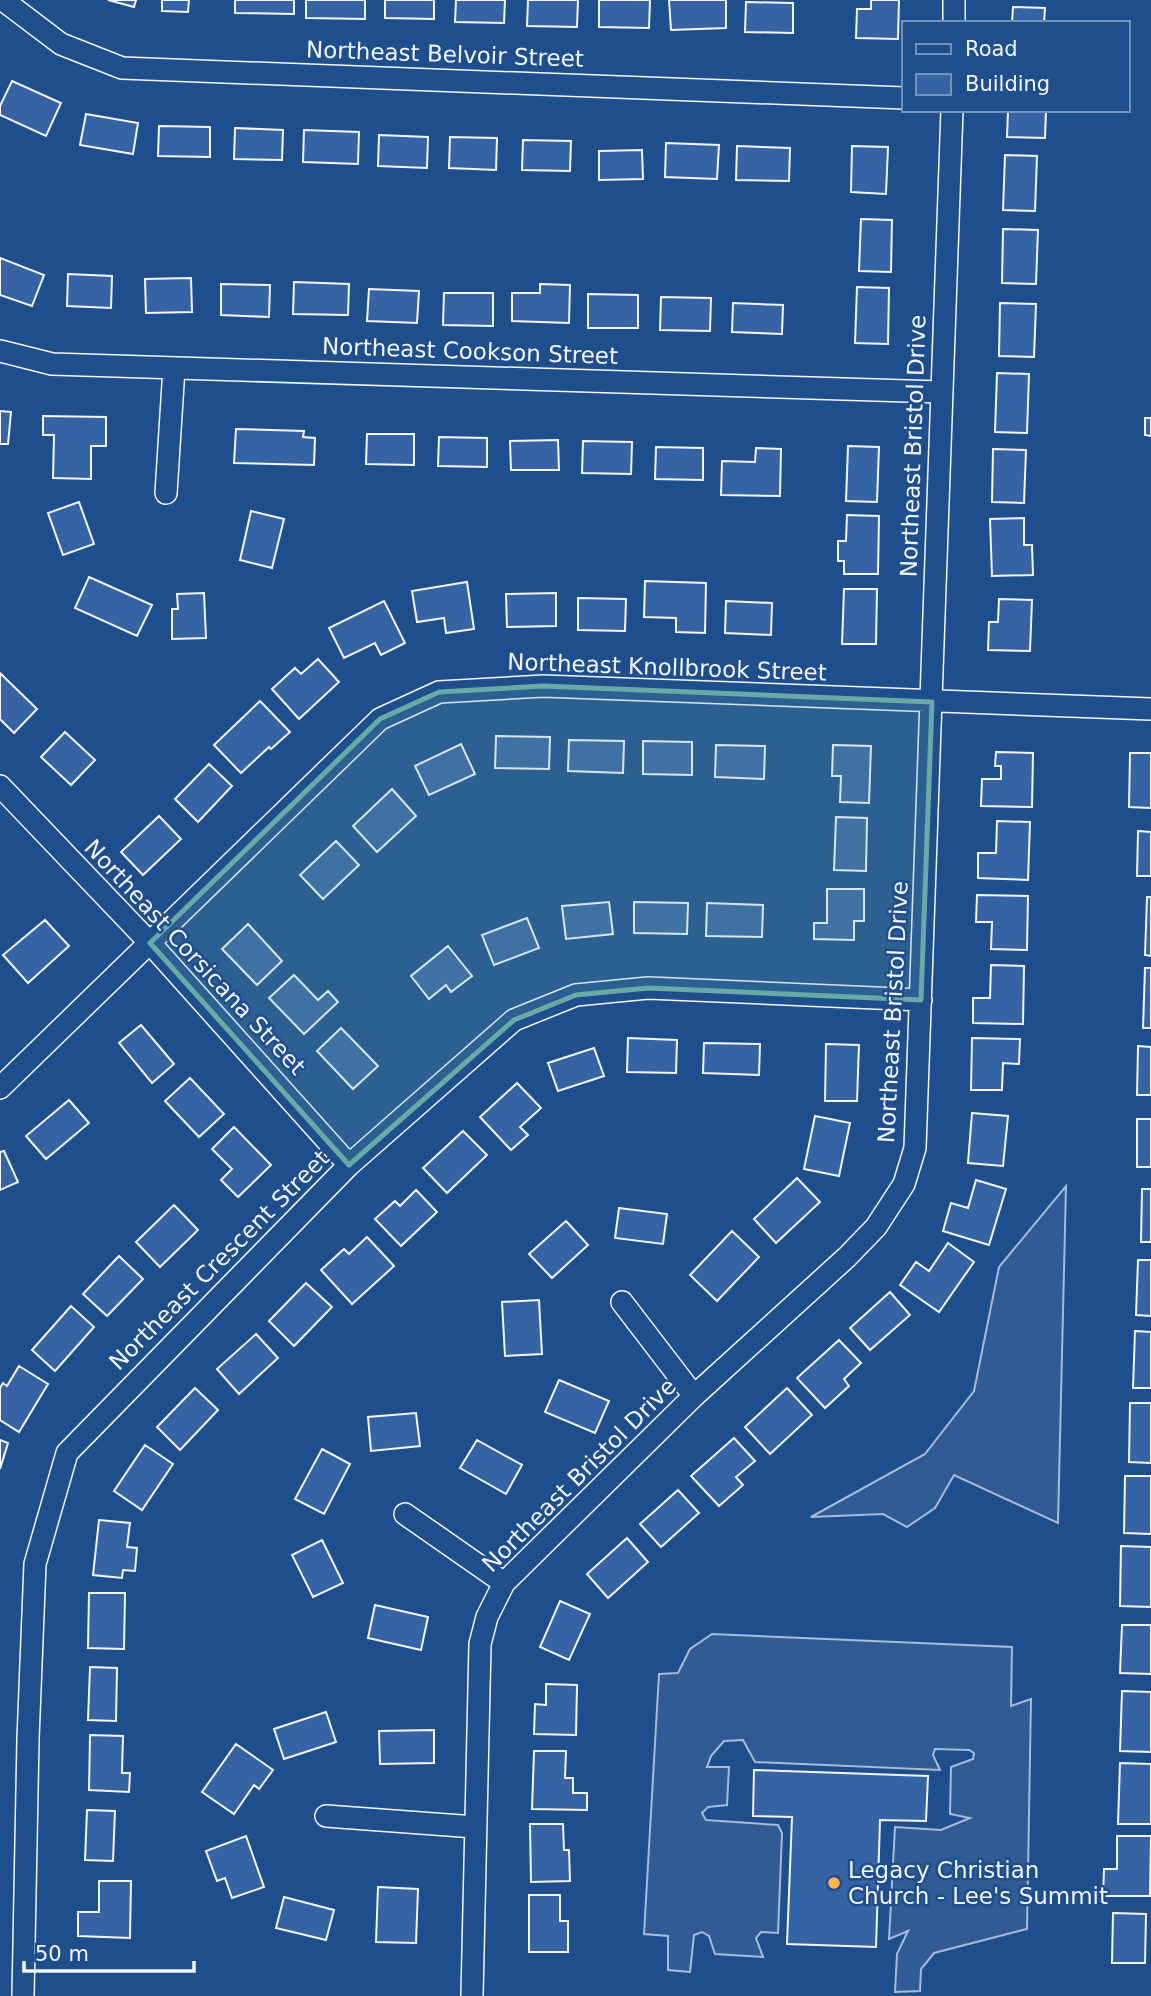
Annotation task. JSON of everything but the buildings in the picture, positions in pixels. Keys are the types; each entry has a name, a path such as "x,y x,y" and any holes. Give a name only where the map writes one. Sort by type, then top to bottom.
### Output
{"street":[{"name":"Northeast Belvoir Street","path":"3,0 61,44 122,68 902,98"},
{"path":"954,0 954,21"},
{"name":"Northeast Bristol Drive","path":"472,1996 480,1644 486,1617 504,1583 694,1396 847,1257 876,1227 904,1184 915,1148 952,112"},
{"name":"Northeast Cookson Street","path":"0,351 52,364 940,392"},
{"path":"166,493 174,368"},
{"name":"Northeast Knollbrook Street","path":"0,1088 380,719 439,692 543,686 1151,709"},
{"name":"Northeast Corsicana Street","path":"0,786 149,943 349,1165"},
{"name":"Northeast Crescent Street","path":"23,1996 27,1739 35,1564 67,1453 349,1165 514,1020 576,995 649,988 921,1000"},
{"path":"622,1302 694,1396"},
{"path":"405,1514 504,1583"},
{"path":"326,1816 475,1827"}],"highlighted area":[{"path":"543,686 932,702 921,1000 648,988 576,995 514,1020 349,1165 150,943 380,719 439,692"}],"shaded area":[{"path":"1066,1186 1058,1523 954,1475 935,1508 907,1527 883,1514 811,1517 925,1454 974,1391 999,1267"},
{"path":"712,1634 1012,1647 1011,1706 1031,1699 1027,1929 934,1953 921,1969 920,1991 895,1992 897,1954 908,1931 889,1939 895,1827 941,1830 970,1818 950,1814 951,1767 973,1759 974,1753 969,1750 935,1749 933,1755 940,1770 755,1762 743,1740 724,1741 711,1756 707,1767 729,1767 727,1805 708,1807 702,1813 706,1820 778,1825 782,1833 778,1933 761,1932 756,1938 763,1957 715,1954 709,1936 702,1932 694,1935 690,1972 668,1970 668,1936 644,1934 659,1674 678,1673 690,1649"}],"place":[{"name":"Legacy Christian Church - Lee's Summit","path":"834,1883"}]}
